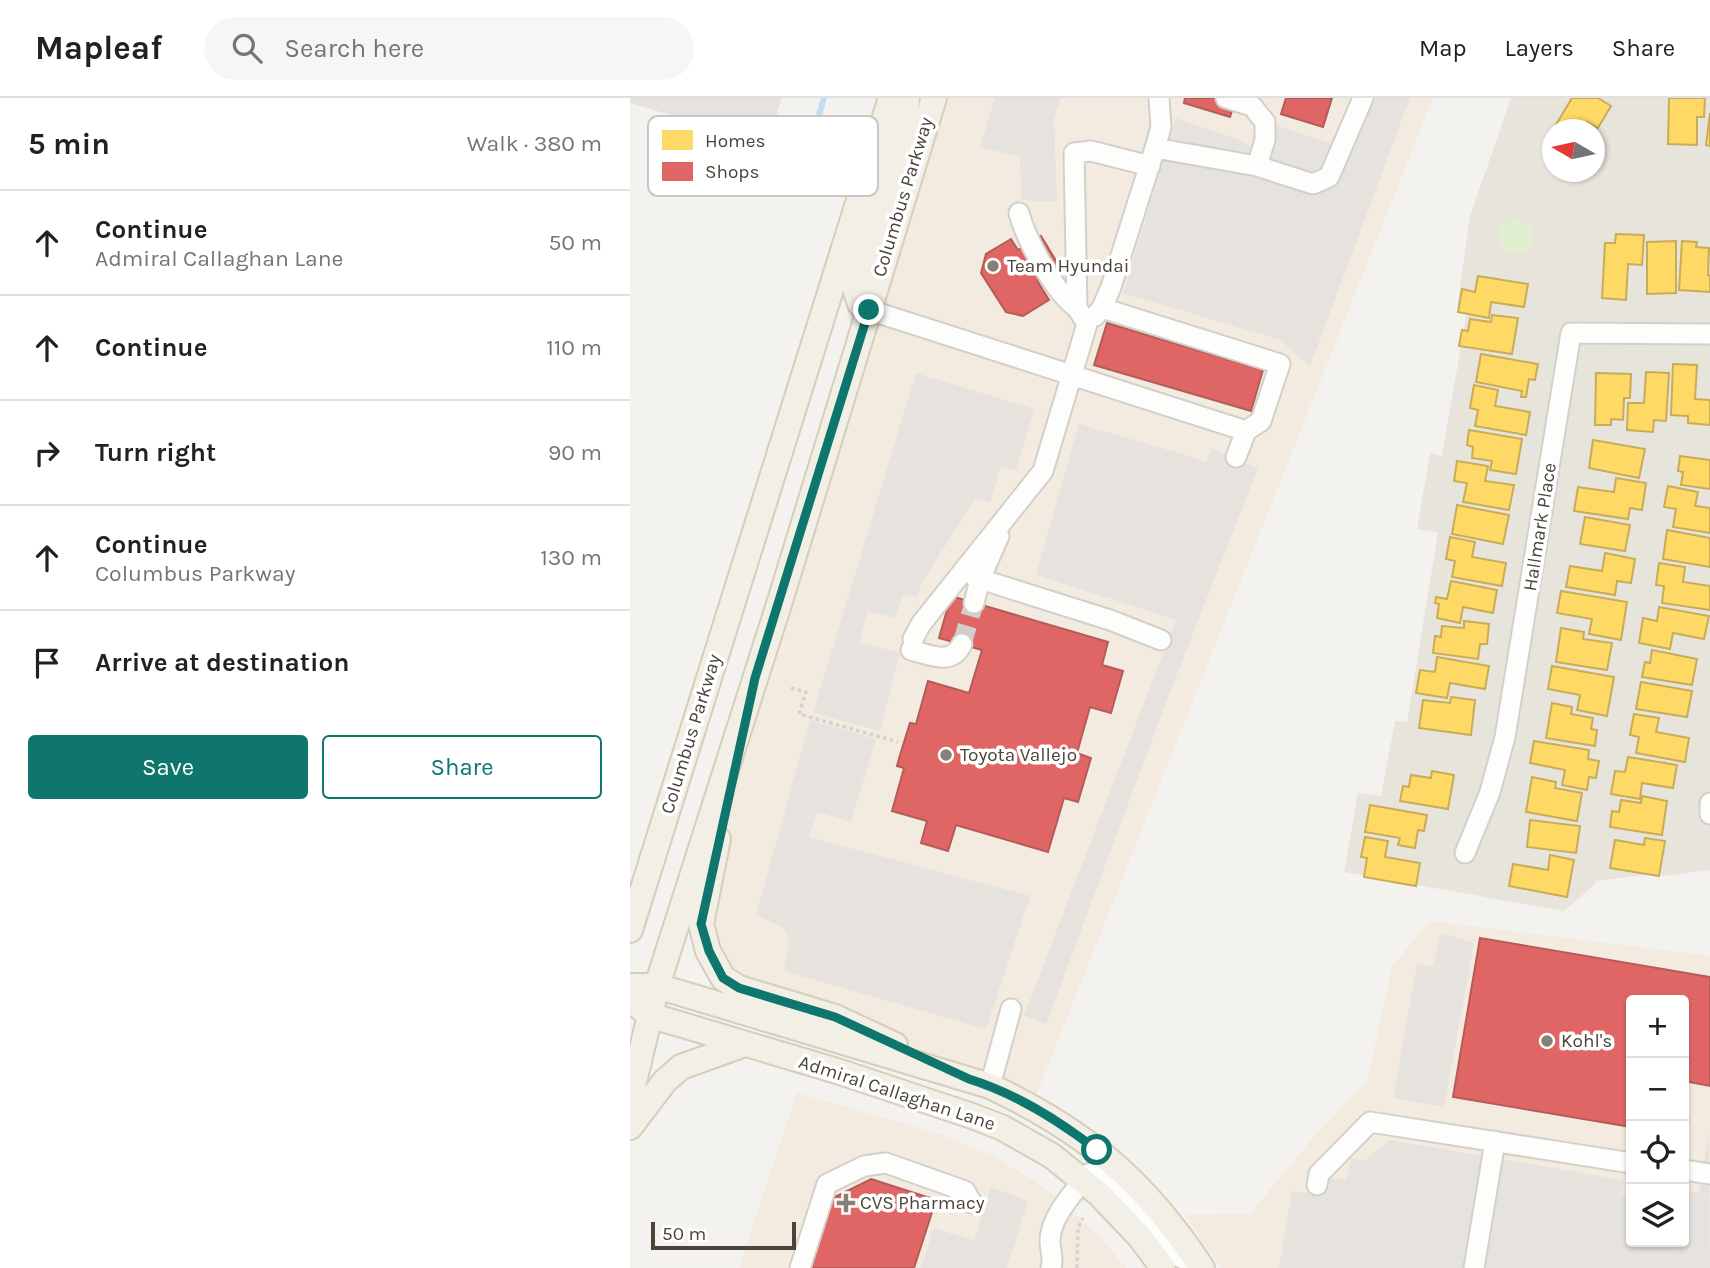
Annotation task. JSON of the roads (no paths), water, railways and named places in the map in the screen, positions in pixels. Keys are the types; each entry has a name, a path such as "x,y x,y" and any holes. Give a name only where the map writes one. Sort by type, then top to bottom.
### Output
{"main road":[{"name":"Columbus Parkway","path":"878,139 891,98"},
{"path":"869,310 860,304 855,288 906,111 907,98"},
{"name":"Columbus Parkway","path":"630,1099 639,1007 657,986 934,98"},
{"name":"Columbus Parkway","path":"630,930 860,196"},
{"path":"755,678 701,924 712,960 723,978 739,988 835,1017 980,1082"},
{"name":"Admiral Callaghan Lane","path":"630,986 657,986 980,1082 1046,1113 1121,1170 1165,1216 1202,1268"},
{"name":"Admiral Callaghan Lane","path":"639,1007 746,1044 921,1098 1003,1128 1052,1156 1082,1181 1120,1215 1163,1268"},
{"path":"630,1127 665,1081 681,1067 746,1044"}],"street":[{"path":"1102,308 1153,157 1161,127 1159,98"},
{"path":"1226,98 1252,106 1265,122 1265,140 1257,166"},
{"path":"962,645 958,653 946,659 912,644 921,624 972,575 1009,513 1043,471 1071,375 1082,316 1074,153 1091,151 1257,166 1313,184 1329,177 1363,98"},
{"path":"1019,213 1025,234 1066,300 1082,316"},
{"path":"1082,316 1102,308 1280,364 1261,421 1246,431 1236,457"},
{"path":"869,310 1246,431"},
{"name":"Hallmark Place","path":"1465,853 1490,792 1505,737 1571,333 1710,334"},
{"path":"972,575 974,603"},
{"path":"972,575 1110,620 1161,640"},
{"path":"1710,803 1710,814"},
{"path":"980,1082 1011,1009"},
{"path":"1317,1185 1319,1174 1370,1122 1626,1162"},
{"path":"1474,1268 1495,1141"},
{"path":"800,1268 827,1184 864,1166 886,1163 965,1191 972,1203"},
{"path":"1689,1171 1710,1174"},
{"path":"1051,1268 1054,1260 1050,1240 1056,1220 1088,1174 1101,1174 1146,1218 1178,1256 1202,1268"}],"waterway":[{"path":"819,116 824,98"}],"tunnel":[{"path":"962,644 974,603"}],"place":[{"name":"Team Hyundai","path":"993,266"},
{"name":"Toyota Vallejo","path":"946,755"},
{"name":"Kohl's","path":"1547,1041"},
{"name":"CVS Pharmacy","path":"846,1203"}]}
